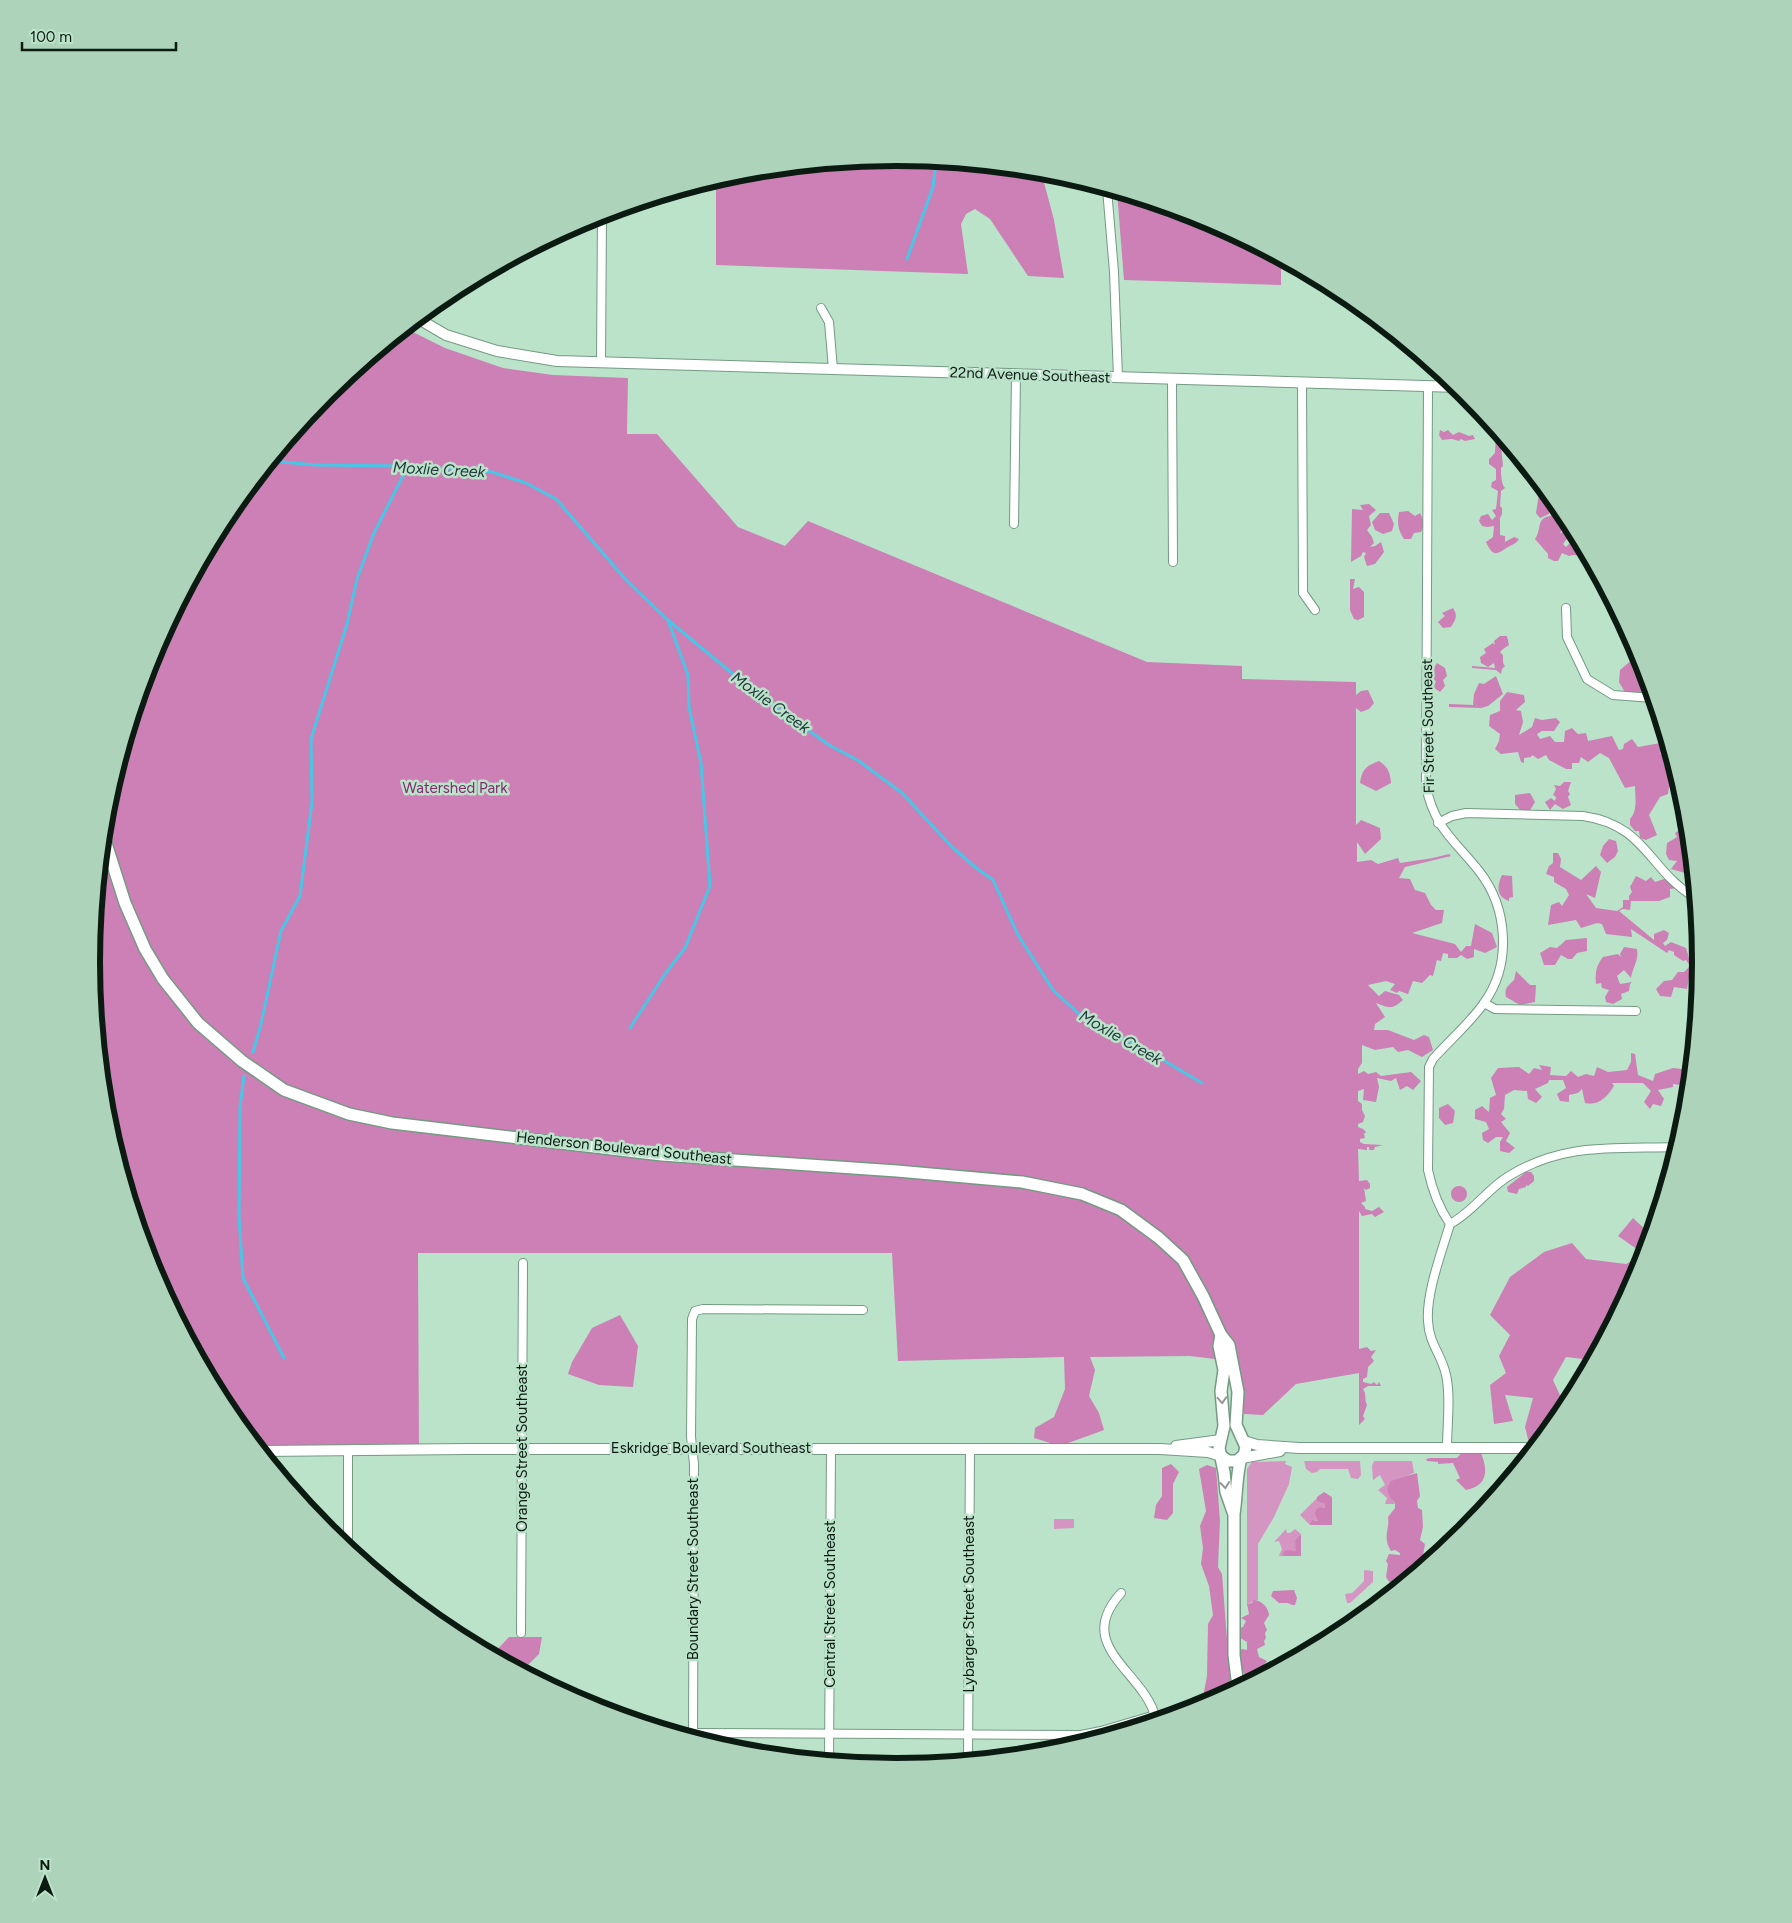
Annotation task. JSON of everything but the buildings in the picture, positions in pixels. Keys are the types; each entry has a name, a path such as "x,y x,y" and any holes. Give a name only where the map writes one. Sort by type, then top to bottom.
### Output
{"main road":[{"name":"Henderson Boulevard Southeast","path":"108,850 125,903 145,949 163,979 198,1023 242,1061 284,1090 349,1114 392,1123 662,1155 897,1171 1022,1182 1082,1194 1121,1210 1159,1238 1183,1260 1204,1296 1221,1336 1229,1345 1234,1363 1238,1392 1236,1425 1243,1440"},
{"name":"Henderson Boulevard Southeast","path":"1221,1336 1220,1346 1224,1370 1221,1391 1224,1417 1221,1440"},
{"path":"1234,1514 1226,1492 1221,1456 1218,1448 1221,1440 1231,1434 1243,1440 1245,1451 1241,1458 1238,1473 1238,1493 1234,1514 1234,1647 1237,1680"},
{"path":"1221,1456 1228,1461 1237,1461 1241,1458"}],"street":[{"path":"1107,195 1114,272 1118,378"},
{"path":"602,222 602,362"},
{"path":"821,308 829,322 833,370"},
{"name":"22nd Avenue Southeast","path":"423,322 446,335 497,351 557,361 1302,384 1446,386"},
{"path":"1014,524 1016,375"},
{"path":"1172,380 1173,562"},
{"path":"1302,384 1303,593 1315,610"},
{"name":"Fir Street Southeast","path":"1428,387 1426,786 1429,802 1438,823 1483,877 1492,894 1501,919 1503,944 1502,959 1494,985 1484,1003 1432,1059 1429,1067 1428,1170 1430,1182 1442,1214 1450,1224"},
{"path":"1566,608 1567,637 1588,679 1613,695 1647,698"},
{"path":"1438,823 1452,816 1466,813 1599,818 1625,830 1670,878 1688,893"},
{"path":"1484,1003 1496,1009 1636,1010"},
{"path":"1447,1448 1446,1374 1432,1345 1427,1318 1434,1279 1450,1224 1460,1219 1508,1176 1539,1160 1574,1150 1612,1147 1670,1147"},
{"name":"Orange Street Southeast","path":"521,1633 523,1263"},
{"name":"Boundary Street Southeast","path":"693,1731 694,1464 692,1448 692,1319 695,1311 703,1309 863,1310"},
{"name":"Eskridge Boulevard Southeast","path":"1160,1449 1207,1440 1221,1440"},
{"path":"1243,1440 1257,1445 1299,1448 1526,1449"},
{"name":"Eskridge Boulevard Southeast","path":"268,1451 692,1448 1160,1449 1208,1452 1221,1456"},
{"name":"Central Street Southeast","path":"829,1755 831,1448"},
{"name":"Lybarger Street Southeast","path":"968,1754 970,1448"},
{"path":"1241,1458 1299,1448"},
{"path":"348,1450 348,1538"},
{"path":"1121,1593 1107,1612 1104,1632 1116,1659 1139,1685 1148,1698 1155,1714"},
{"path":"711,1735 1081,1735"}],"shaded area":[{"path":"1286,1461 1285,1464 1292,1467 1289,1484 1274,1517 1258,1544 1258,1600 1247,1604 1247,1469 1252,1462"},
{"path":"1304,1461 1360,1461 1361,1475 1358,1479 1351,1478 1348,1469 1320,1469 1312,1473 1306,1469"},
{"path":"1374,1461 1412,1461 1414,1473 1409,1475 1392,1499 1395,1504 1385,1504 1387,1498 1378,1490 1385,1485 1380,1475 1373,1480 1372,1466"},
{"path":"1317,1498 1318,1501 1326,1504 1317,1516 1318,1521 1314,1520 1310,1525 1300,1515"},
{"path":"1054,1519 1074,1519 1074,1528 1054,1529"},
{"path":"1286,1529 1287,1533 1295,1529 1301,1534 1295,1540 1296,1551 1283,1553 1283,1556 1279,1556 1282,1549 1279,1541 1274,1542"},
{"path":"1364,1570 1373,1571 1373,1582 1350,1603 1347,1603 1345,1594 1352,1593 1364,1581"}],"green space":[{"path":"844,167 948,167 1000,172 1043,180 1054,220 1064,278 1028,276 990,219 975,209 966,214 961,224 968,274 716,265 716,187 792,172"},
{"path":"1117,198 1201,226 1281,265 1281,285 1124,280"},
{"name":"Watershed Park","path":"410,331 445,348 503,368 553,375 628,378 627,434 657,434 738,527 785,546 808,521 1147,662 1242,666 1242,679 1356,682 1356,695 1361,691 1368,690 1374,703 1369,709 1361,712 1356,708 1356,825 1361,820 1380,828 1381,839 1365,854 1357,842 1357,862 1371,860 1378,864 1398,858 1400,863 1449,854 1451,856 1405,867 1399,878 1410,879 1415,890 1425,893 1436,910 1444,910 1442,923 1412,933 1455,944 1461,952 1466,946 1471,946 1475,924 1492,933 1497,947 1485,953 1474,949 1474,957 1467,959 1461,955 1457,958 1448,958 1448,954 1443,953 1441,961 1437,960 1433,976 1430,975 1422,983 1413,981 1408,994 1390,990 1395,984 1386,981 1368,985 1379,996 1385,991 1399,995 1403,1000 1390,1007 1376,1003 1385,1017 1375,1024 1374,1030 1388,1030 1414,1040 1424,1035 1429,1037 1433,1050 1422,1057 1408,1050 1398,1052 1393,1047 1375,1050 1362,1045 1362,1063 1358,1069 1358,1074 1364,1071 1368,1074 1376,1072 1381,1076 1411,1072 1421,1081 1413,1090 1407,1086 1400,1090 1396,1078 1391,1081 1377,1078 1379,1087 1376,1102 1363,1100 1364,1089 1358,1091 1358,1101 1362,1104 1365,1116 1363,1122 1358,1124 1358,1127 1366,1132 1364,1134 1365,1138 1360,1139 1360,1142 1383,1145 1375,1147 1374,1150 1369,1150 1369,1147 1367,1147 1367,1150 1358,1149 1359,1181 1367,1180 1370,1184 1370,1188 1366,1190 1364,1188 1366,1201 1361,1203 1365,1209 1372,1211 1379,1207 1384,1212 1375,1217 1372,1214 1362,1216 1359,1211 1359,1349 1367,1347 1371,1351 1376,1350 1371,1357 1374,1361 1368,1367 1367,1377 1363,1379 1363,1382 1371,1384 1374,1382 1377,1385 1379,1382 1381,1386 1368,1386 1363,1389 1367,1405 1363,1416 1365,1419 1359,1425 1359,1373 1296,1384 1263,1415 1244,1414 1242,1382 1237,1359 1223,1360 1190,1356 1090,1357 1095,1370 1089,1396 1099,1413 1104,1430 1060,1446 1034,1438 1035,1428 1054,1417 1065,1389 1064,1357 898,1361 892,1253 418,1253 419,1449 267,1450 234,1404 182,1314 142,1217 127,1168 115,1117 107,1065 102,1014 100,962 102,909 115,806 127,755 142,706 182,609 234,519 264,477 333,399 371,363"},
{"path":"1440,430 1444,432 1448,430 1453,435 1459,432 1469,436 1473,435 1475,439 1465,441 1461,439 1459,441 1452,439 1442,440 1439,435"},
{"path":"1496,439 1501,445 1503,466 1501,468 1501,475 1505,488 1501,491 1500,506 1502,514 1500,518 1500,535 1505,536 1505,542 1514,537 1519,539 1498,553 1493,552 1486,542 1493,537 1494,526 1482,526 1479,521 1481,516 1488,514 1492,520 1496,516 1492,510 1496,509 1498,491 1491,487 1492,482 1496,480 1496,469 1489,464 1489,459 1495,453"},
{"path":"1539,493 1549,506 1549,514 1540,518 1536,513"},
{"path":"1369,504 1376,510 1369,516 1371,525 1367,530 1374,543 1370,547 1381,542 1384,552 1375,564 1367,566 1364,557 1366,553 1363,552 1361,556 1351,562 1352,509 1363,510 1360,505"},
{"path":"1408,511 1415,516 1420,513 1425,523 1421,532 1414,533 1411,539 1404,539 1399,529 1398,516 1399,512"},
{"path":"1380,513 1389,513 1394,524 1392,531 1383,534 1375,530 1372,522"},
{"path":"1548,516 1556,516 1563,528 1560,533 1564,532 1569,537 1563,544 1566,547 1572,542 1580,556 1569,556 1562,553 1558,561 1548,558 1548,554 1535,539 1540,524"},
{"path":"1350,579 1355,579 1353,589 1359,587 1364,592 1364,617 1358,620 1354,619 1350,610"},
{"path":"1453,608 1456,615 1454,622 1451,627 1443,628 1438,622 1445,616 1442,613"},
{"path":"1500,636 1507,636 1509,645 1500,652 1503,655 1505,666 1501,674 1496,670 1472,668 1472,666 1495,668 1494,663 1488,667 1481,663 1480,657 1486,653 1484,649 1493,643 1495,645 1494,641"},
{"path":"1632,660 1645,693 1642,695 1626,694 1619,682 1620,670"},
{"path":"1437,663 1445,668 1447,676 1443,680 1445,686 1440,692 1433,687 1436,682 1430,673"},
{"path":"1496,676 1503,694 1488,706 1481,708 1449,707 1449,704 1473,705 1474,694 1479,683 1484,684"},
{"path":"1507,692 1524,695 1525,702 1516,710 1521,711 1523,722 1519,735 1532,727 1535,718 1542,720 1556,718 1560,722 1554,731 1542,731 1537,734 1540,739 1550,736 1555,742 1564,742 1565,731 1572,728 1578,734 1586,733 1588,741 1612,736 1619,750 1623,749 1624,744 1632,739 1638,747 1661,743 1664,751 1660,753 1666,758 1673,789 1669,787 1668,794 1660,797 1649,815 1657,835 1646,840 1640,838 1639,831 1635,831 1630,825 1630,819 1635,808 1635,786 1625,788 1609,758 1600,753 1588,762 1581,757 1579,763 1572,763 1572,769 1566,769 1549,760 1546,755 1538,759 1532,755 1531,757 1524,758 1524,763 1521,762 1518,752 1501,754 1495,749 1500,734 1489,726 1490,715 1500,711 1500,701"},
{"path":"1379,761 1388,770 1391,783 1376,791 1360,783 1365,769"},
{"path":"1564,782 1571,782 1568,797 1571,805 1563,809 1555,804 1550,810 1545,802 1551,798 1555,801 1556,797 1553,795 1556,789 1554,785 1560,786"},
{"path":"1530,793 1535,802 1529,812 1521,811 1515,804 1515,795"},
{"path":"1678,814 1680,829 1677,826"},
{"path":"1681,829 1687,873 1671,869 1677,861 1669,860 1666,854 1667,843 1677,837 1675,833"},
{"path":"1609,839 1616,841 1618,851 1615,857 1607,863 1600,855 1603,846"},
{"path":"1553,853 1558,853 1561,859 1560,867 1581,880 1596,866 1601,872 1595,898 1586,894 1596,908 1617,911 1623,907 1623,900 1629,900 1632,892 1630,887 1636,876 1646,881 1651,877 1655,882 1664,879 1676,881 1677,888 1670,889 1670,897 1659,901 1631,901 1630,910 1623,909 1619,911 1654,940 1654,934 1664,930 1669,933 1667,940 1663,943 1665,946 1671,942 1686,948 1689,958 1692,957 1692,962 1691,977 1689,978 1687,989 1674,987 1671,997 1660,996 1656,989 1664,981 1672,980 1678,972 1684,972 1690,966 1686,960 1683,961 1674,955 1674,952 1669,950 1667,953 1631,929 1632,937 1606,934 1602,924 1597,923 1581,928 1576,920 1548,925 1551,905 1559,902 1562,906 1569,895 1566,889 1554,882 1554,877 1546,874 1549,866 1553,863"},
{"path":"1502,875 1512,876 1513,897 1509,898 1509,901 1502,896 1499,890"},
{"path":"1587,938 1587,951 1577,953 1572,959 1561,955 1555,965 1544,965 1540,953 1550,947 1557,948 1566,940"},
{"path":"1624,947 1637,949 1637,957 1631,978 1624,970 1617,976 1620,984 1632,982 1629,991 1621,994 1622,999 1613,1004 1606,1002 1605,997 1609,990 1602,988 1601,983 1596,984 1596,970 1603,957 1618,954 1621,957 1620,954"},
{"path":"1516,971 1530,985 1536,985 1535,1002 1520,1005 1506,997 1506,989 1514,980"},
{"path":"1631,1053 1635,1054 1638,1075 1653,1081 1655,1074 1673,1068 1684,1069 1682,1085 1673,1084 1673,1087 1658,1090 1664,1099 1661,1106 1653,1104 1650,1109 1644,1102 1651,1091 1643,1083 1612,1083 1614,1086 1605,1097 1598,1102 1590,1104 1585,1103 1582,1089 1578,1093 1569,1095 1569,1102 1560,1101 1557,1094 1566,1088 1563,1080 1549,1080 1548,1083 1535,1089 1542,1097 1536,1103 1528,1099 1527,1091 1514,1090 1505,1095 1504,1109 1501,1114 1506,1119 1501,1122 1510,1133 1506,1141 1515,1148 1509,1153 1500,1151 1500,1142 1503,1137 1496,1137 1488,1143 1483,1140 1482,1133 1489,1129 1486,1122 1475,1119 1475,1110 1482,1106 1489,1112 1490,1098 1496,1095 1491,1078 1498,1068 1519,1067 1529,1074 1534,1068 1542,1070 1539,1065 1551,1067 1550,1075 1566,1076 1571,1071 1578,1077 1586,1074 1594,1076 1597,1067 1608,1072 1627,1070 1631,1062"},
{"path":"1448,1104 1455,1111 1453,1123 1445,1125 1439,1118 1439,1108"},
{"path":"1526,1172 1531,1172 1534,1176 1534,1181 1528,1186 1526,1185 1526,1187 1519,1189 1517,1194 1508,1192 1507,1187"},
{"path":"1459,1186 1465,1188 1467,1194 1465,1200 1459,1202 1453,1200 1451,1194 1453,1188"},
{"path":"1633,1218 1645,1229 1637,1249 1618,1236"},
{"path":"1572,1243 1586,1259 1626,1264 1633,1260 1610,1314 1585,1359 1566,1357 1553,1380 1561,1398 1530,1443 1529,1443 1525,1427 1533,1398 1505,1395 1513,1421 1494,1424 1490,1385 1506,1373 1499,1356 1510,1335 1490,1315 1510,1277 1544,1252"},
{"path":"620,1315 638,1346 633,1387 599,1385 568,1374 572,1362 592,1328"},
{"path":"1464,1450 1480,1451 1485,1470 1483,1480 1479,1485 1466,1490 1456,1480 1460,1478 1453,1463 1438,1464 1438,1462 1427,1461 1426,1459 1457,1458"},
{"path":"1171,1464 1179,1472 1173,1484 1173,1513 1167,1520 1154,1518 1156,1505 1162,1496 1162,1468"},
{"path":"1207,1465 1216,1468 1220,1521 1218,1567 1222,1574 1230,1683 1203,1696 1207,1676 1208,1624 1213,1615 1209,1586 1201,1564 1203,1548 1200,1526 1206,1511 1199,1469"},
{"path":"1417,1473 1420,1496 1417,1501 1418,1508 1422,1510 1423,1527 1420,1540 1425,1544 1422,1559 1391,1585 1386,1577 1388,1564 1386,1561 1389,1554 1400,1555 1400,1553 1395,1550 1391,1551 1387,1541 1388,1517 1395,1508 1395,1503 1388,1490 1391,1481"},
{"path":"1324,1492 1332,1497 1332,1525 1310,1525 1312,1520 1318,1521 1315,1514 1316,1510 1320,1507 1324,1508 1325,1504 1317,1501 1317,1497"},
{"path":"1301,1534 1301,1556 1283,1556 1286,1550 1296,1551 1295,1540"},
{"path":"1294,1590 1297,1598 1295,1605 1279,1603 1271,1596 1273,1591"},
{"path":"1254,1600 1257,1600 1262,1603 1269,1613 1264,1623 1267,1630 1265,1633 1265,1645 1257,1649 1259,1657 1267,1661 1261,1668 1247,1675 1240,1671 1237,1653 1242,1649 1247,1650 1247,1642 1235,1635 1246,1621 1241,1618 1249,1614 1247,1604 1252,1603"},
{"path":"509,1637 542,1637 539,1654 527,1666 497,1650"}],"waterway":[{"path":"907,259 933,187 935,167"},
{"name":"Moxlie Creek","path":"277,462 316,465 408,466 492,472 526,483 556,499 627,581 669,621 756,693 829,745 859,761 902,793 951,846 993,880 1018,935 1053,990 1080,1015 1202,1083"},
{"path":"253,1052 281,931 300,896 312,802 311,739 347,624 357,579 374,533 408,466"},
{"path":"630,1028 665,974 685,948 710,886 701,763 689,707 688,675 669,623"},
{"path":"244,1076 240,1107 239,1217 243,1278 284,1358"}]}
